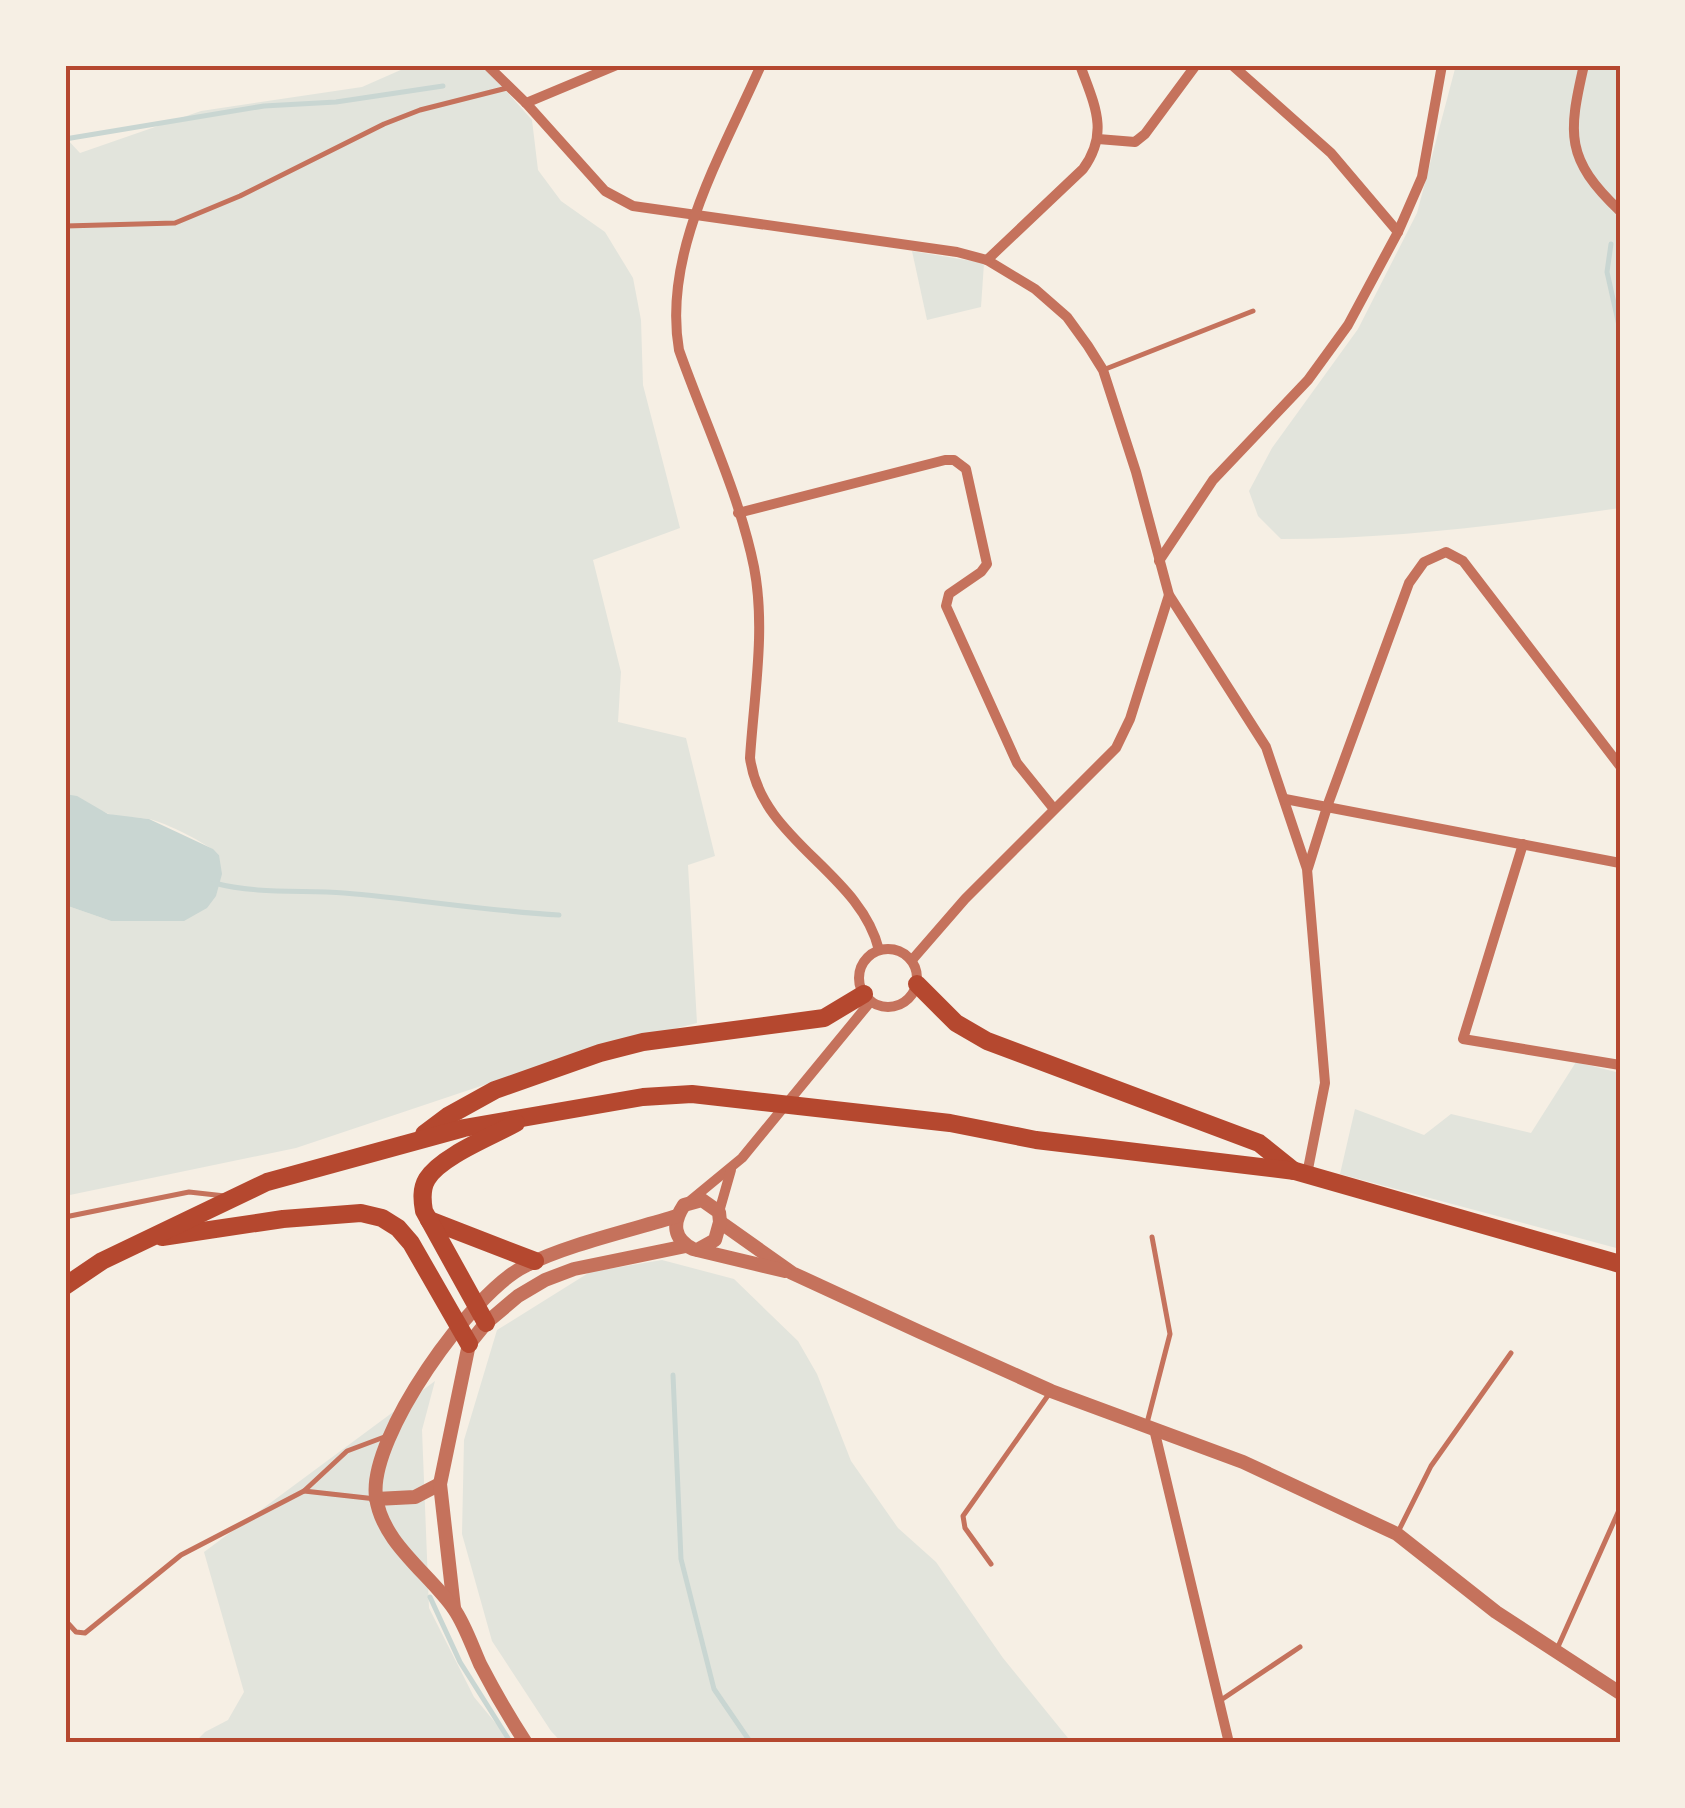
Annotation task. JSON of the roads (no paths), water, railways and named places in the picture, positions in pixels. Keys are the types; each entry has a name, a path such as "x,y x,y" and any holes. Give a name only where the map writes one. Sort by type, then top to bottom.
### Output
{"main road":[{"path":"916,984 956,1022 987,1042 1259,1142 1301,1172"},
{"path":"417,1139 494,1090 585,1057 643,1042 824,1018 868,998"},
{"path":"65,1286 102,1261 267,1182 417,1139 643,1097 736,1096 950,1123 1036,1140 1301,1172 1620,1264"},
{"path":"486,1322 428,1220 422,1194 426,1179 442,1164 530,1115"},
{"path":"146,1239 283,1219 361,1213 382,1218 411,1242 469,1344"},
{"path":"428,1220 535,1261"}],"street":[{"path":"487,65 605,191 633,206 957,252 987,260 1036,288 1067,317 1103,370 1169,595 1266,748 1308,870 1325,1083 1301,1172"},
{"path":"526,103 617,65"},
{"path":"760,65 696,215 676,289 675,328 678,350 754,565 759,624 752,776 768,808 866,916 879,950"},
{"path":"987,260 1094,154 1098,139 1094,106 1080,65"},
{"path":"1098,139 1135,142 1196,65"},
{"path":"1232,65 1331,153 1398,232"},
{"path":"1159,562 1229,461 1308,380 1338,339 1398,232 1422,176 1442,65"},
{"path":"1584,65 1572,118 1573,136 1587,174 1620,211"},
{"path":"738,513 946,460 960,463 966,470 987,564 948,594 946,606 1017,764 1054,809"},
{"path":"1308,870 1328,804 1412,576 1424,562 1446,552 1463,561 1620,766"},
{"path":"912,960 964,898 1116,748 1140,692 1169,595"},
{"path":"1284,798 1620,863"},
{"path":"1524,844 1463,1039 1620,1066"},
{"path":"879,950 895,950 912,960 917,974 910,997 886,1007 868,998 860,972 864,962 879,950"},
{"path":"868,998 844,1036 742,1158 681,1210 675,1227 678,1238 691,1248 792,1273 1051,1391 1243,1462 1397,1534 1496,1612 1620,1693"},
{"path":"454,1609 440,1484 469,1344 486,1322 518,1296 574,1268 691,1248 715,1240 731,1169"},
{"path":"526,1743 496,1695 454,1609 412,1563 387,1525 376,1500 380,1459 390,1435 457,1327 511,1275 535,1261 702,1200 792,1273"},
{"path":"1150,1428 1228,1743"},
{"path":"376,1500 415,1497 440,1484"}],"lane":[{"path":"65,226 174,222 240,196 384,124 420,110 510,87"},
{"path":"1103,370 1253,312"},
{"path":"65,1217 190,1192 233,1196"},
{"path":"1150,1428 1170,1334 1152,1237"},
{"path":"1397,1534 1431,1466 1511,1353"},
{"path":"991,1564 966,1528 963,1516 1051,1391"},
{"path":"65,1620 76,1632 85,1633 181,1555 304,1491 347,1451 390,1435"},
{"path":"304,1491 376,1500"},
{"path":"1557,1649 1620,1508"},
{"path":"1218,1702 1300,1647"}],"waterway":[{"path":"65,139 264,106 336,102 443,86"},
{"path":"1611,244 1607,272 1620,330"},
{"path":"214,883 246,889 344,893 559,915"},
{"path":"673,1375 681,1559 714,1689 751,1743"},
{"path":"430,1597 460,1662 511,1743"}]}
